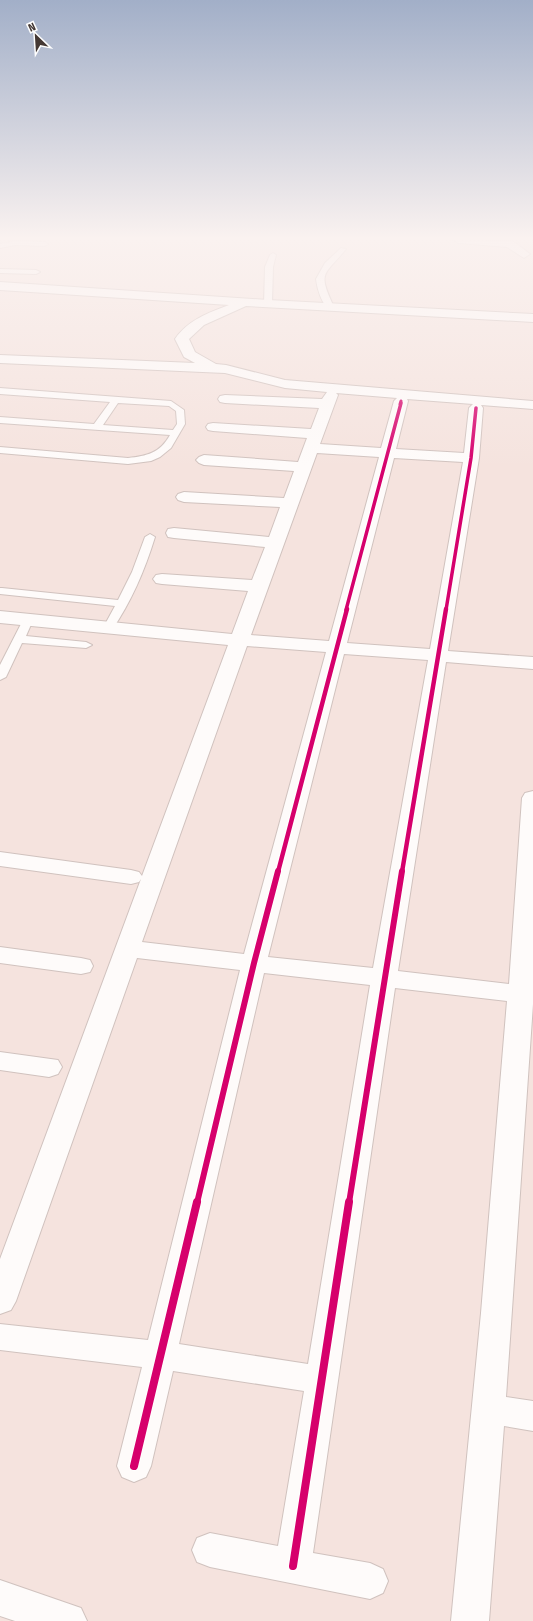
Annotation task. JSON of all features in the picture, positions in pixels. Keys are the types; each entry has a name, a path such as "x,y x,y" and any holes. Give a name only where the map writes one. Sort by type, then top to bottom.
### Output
{"street":[{"path":"213,316 207,318 184,334 182,339 189,354 213,368"},
{"path":"485,316 533,318"},
{"path":"0,359 226,369 262,380 286,384 533,405"},
{"path":"0,1301 129,949 259,586 329,399 225,399"},
{"path":"134,1466 254,964 401,400"},
{"path":"293,1566 384,978 471,458 476,408"},
{"path":"213,427 310,450"},
{"path":"204,460 310,450 471,458"},
{"path":"184,496 290,503"},
{"path":"174,533 276,543"},
{"path":"162,579 259,586"},
{"path":"0,617 240,640 533,663"},
{"path":"470,1621 527,995 533,798"},
{"path":"0,859 132,877"},
{"path":"129,949 527,995"},
{"path":"0,955 81,966"},
{"path":"0,1060 49,1067"},
{"path":"0,1337 161,1355 322,1380"},
{"path":"490,1409 533,1416"},
{"path":"210,1550 370,1581"},
{"path":"0,1598 68,1621"}],"lane":[{"path":"0,391 171,404 178,407 180,410 181,424 168,446 157,455 140,460 113,460 0,450"},
{"path":"97,427 116,399"},
{"path":"0,420 177,432"},
{"path":"108,628 122,604 144,556 150,537"},
{"path":"2,591 122,604"},
{"path":"0,677 28,620"},
{"path":"18,639 86,645"}],"cycle path":[{"path":"134,1466 254,963 401,401"},
{"path":"293,1566 384,978 471,458 476,408"}]}
